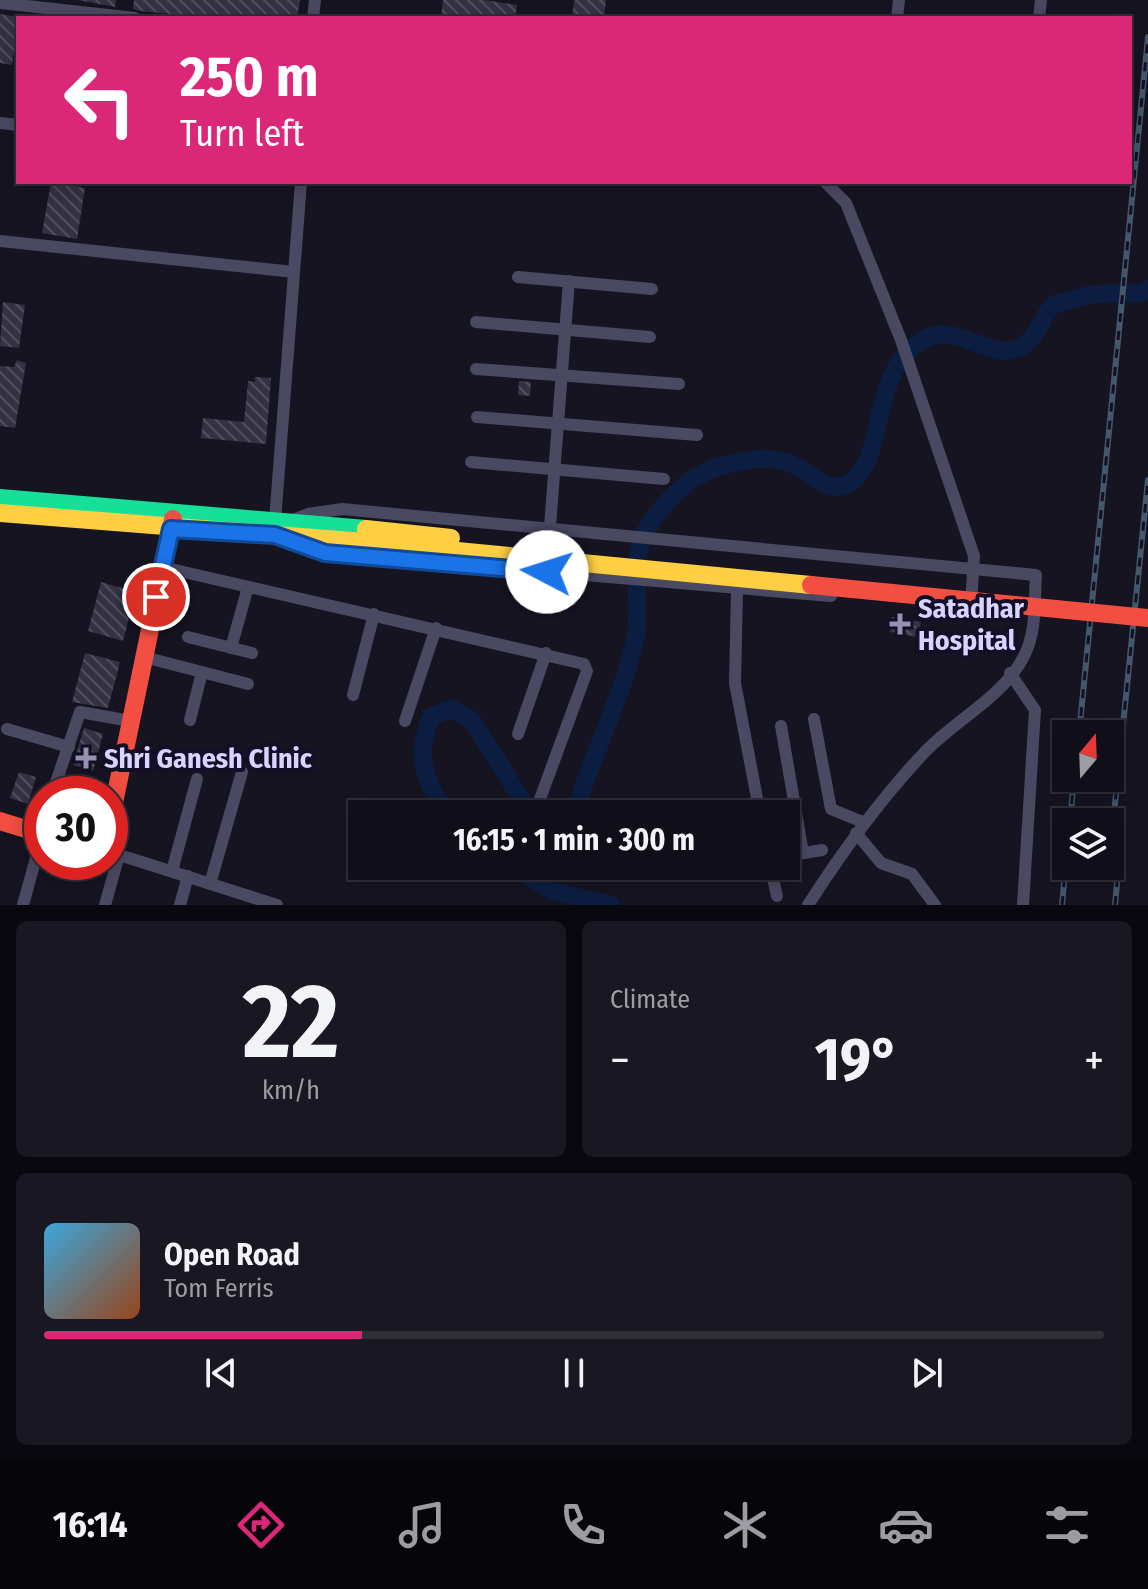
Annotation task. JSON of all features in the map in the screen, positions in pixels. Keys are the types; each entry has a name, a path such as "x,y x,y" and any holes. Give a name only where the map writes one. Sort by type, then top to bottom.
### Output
{"main road":[{"path":"0,498 172,521"},
{"path":"0,513 279,526 1148,618"},
{"path":"120,776 172,521"},
{"path":"366,535 1148,608"},
{"path":"0,821 24,829"}],"street":[{"path":"0,3 117,16"},
{"path":"279,526 301,184"},
{"path":"827,184 846,203 901,340 974,556 971,605"},
{"path":"0,241 294,272"},
{"path":"518,277 652,289"},
{"path":"547,572 569,281"},
{"path":"476,322 650,337"},
{"path":"476,369 679,384"},
{"path":"477,417 697,435"},
{"path":"471,462 664,479"},
{"path":"279,526 308,514 342,509 1036,575 1033,630 1022,660 923,753 861,828 808,905"},
{"path":"279,526 325,553 737,590 1034,611"},
{"path":"162,567 584,664 587,671 540,799"},
{"path":"231,648 248,587"},
{"path":"737,590 735,683 757,800"},
{"path":"353,695 374,614"},
{"path":"405,721 436,628"},
{"path":"188,637 252,653"},
{"path":"518,734 546,653"},
{"path":"144,657 248,684"},
{"path":"190,720 202,672"},
{"path":"1010,673 1035,710 1023,905"},
{"path":"59,776 81,711 131,721"},
{"path":"814,719 831,809 861,828 881,863 912,874 927,890 935,905"},
{"path":"781,726 803,853"},
{"path":"7,729 69,747"},
{"path":"210,884 242,772"},
{"path":"172,871 197,779"},
{"path":"800,854 822,850"},
{"path":"128,857 188,876 250,901 277,905"},
{"path":"180,905 188,876"},
{"path":"23,905 30,880"},
{"path":"105,905 109,880"},
{"path":"773,880 777,896"}],"building":[{"path":"77,0 116,0 115,7"},
{"path":"134,0 300,0 297,16 191,16 133,9"},
{"path":"443,0 484,0 517,5 515,16 441,16"},
{"path":"574,0 606,0 604,16 572,16"},
{"path":"0,14 16,17 12,65 0,63"},
{"path":"51,184 85,188 77,239 42,233"},
{"path":"3,302 25,305 19,348 0,346"},
{"path":"17,360 26,363 15,428 0,426 0,366 14,367"},
{"path":"255,377 271,378 266,444 201,438 203,418 244,422 248,381 255,382"},
{"path":"519,381 531,382 530,396 518,395"},
{"path":"101,582 136,592 123,641 88,631"},
{"path":"892,617 921,622 918,637 890,632"},
{"path":"85,653 120,662 108,708 72,702"},
{"path":"84,728 103,734 93,771 73,765"},
{"path":"19,772 33,776 24,776 24,803 10,798"}],"waterway":[{"path":"579,800 635,640 637,561 642,539 655,517 684,486 714,468 760,459 786,462 826,484 842,486 851,482 862,470 870,454 894,372 906,354 923,340 947,334 992,349 1016,349 1029,341 1054,304 1094,294 1141,293 1148,289"},
{"path":"438,800 428,781 423,756 424,742 432,716 452,709 472,720 522,800"},
{"path":"534,880 553,891 611,905"}],"railway":[{"path":"1080,720 1148,37"},
{"path":"1115,808 1148,480"},
{"path":"1071,808 1073,792"},
{"path":"1062,905 1064,880"},
{"path":"1115,905 1117,880"}],"traffic: fast":[{"path":"0,498 366,529"}],"traffic: slow":[{"path":"0,513 365,542"},
{"path":"366,529 451,538"},
{"path":"365,542 811,585"}],"traffic: jam":[{"path":"120,776 173,519"},
{"path":"811,585 1148,618"},
{"path":"0,821 24,828"}],"place":[{"name":"Satadhar Hospital","path":"900,624"},
{"name":"Shri Ganesh Clinic","path":"86,758"}],"route":[{"path":"156,597 171,529 275,535 325,553 547,572"}]}
